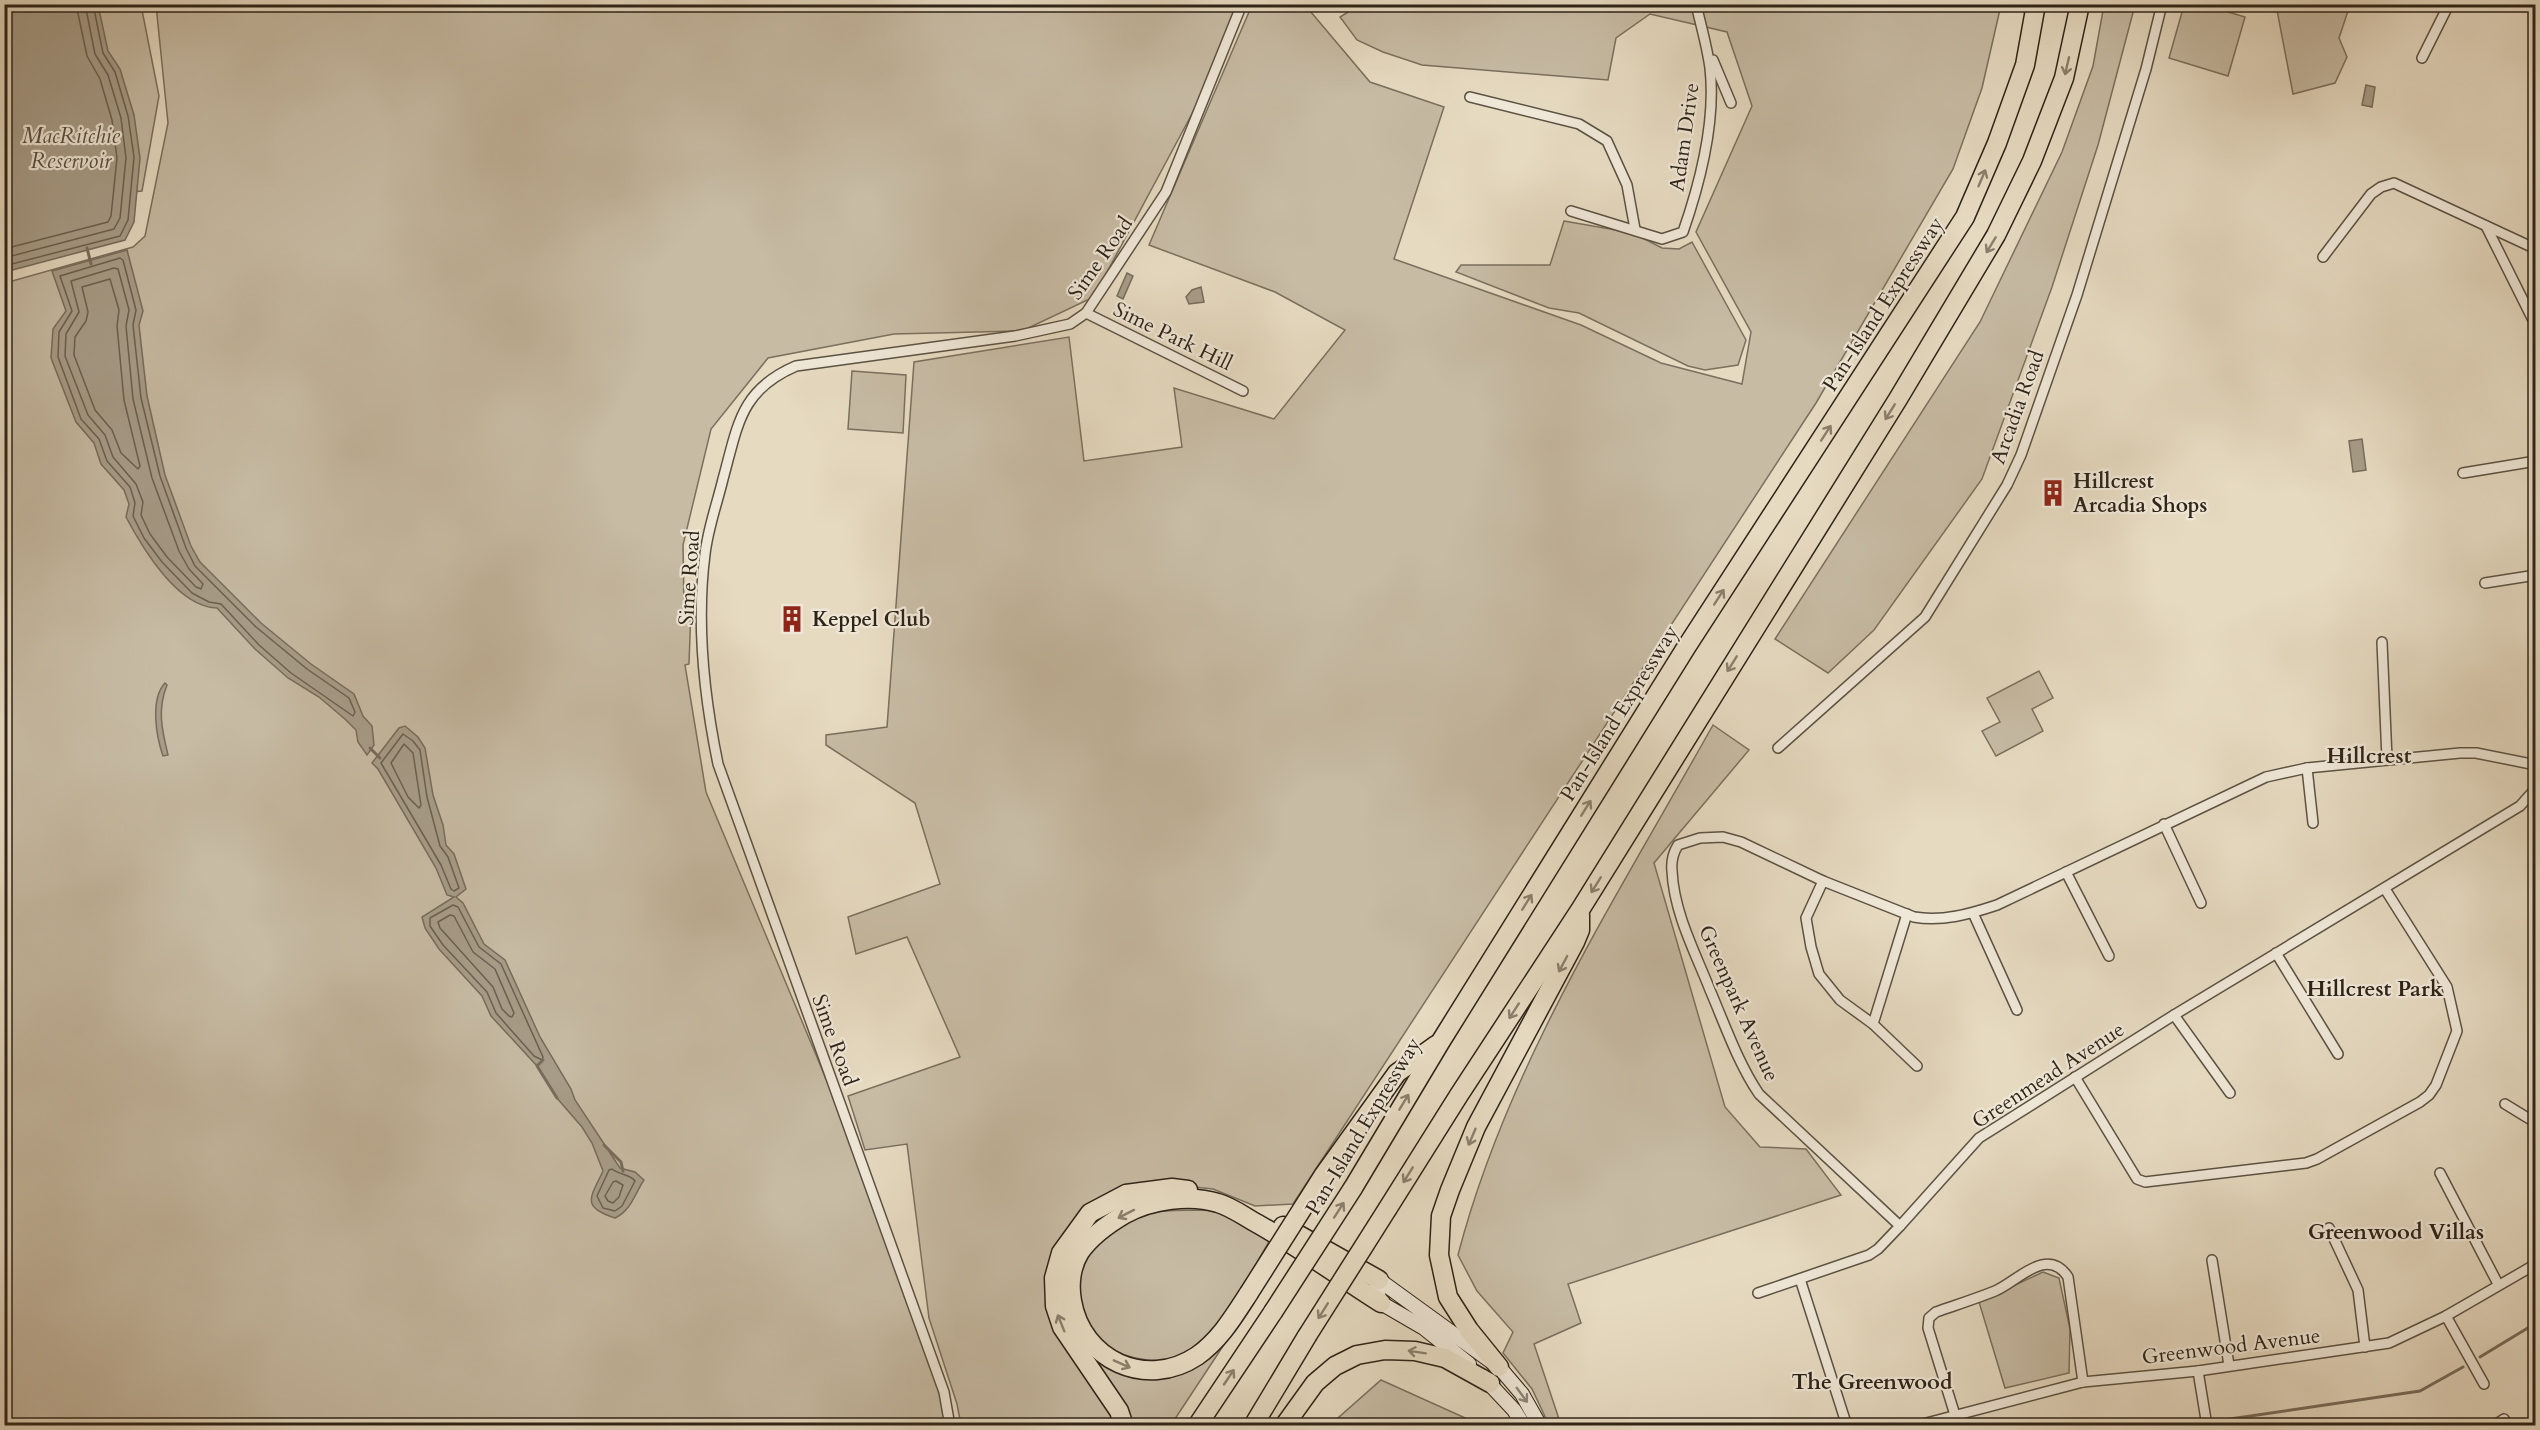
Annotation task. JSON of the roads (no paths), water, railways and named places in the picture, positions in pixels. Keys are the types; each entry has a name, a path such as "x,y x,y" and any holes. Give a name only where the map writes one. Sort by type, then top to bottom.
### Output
{"highway":[{"name":"Pan-Island Expressway","path":"1197,1425 1353,1188 1441,1041 1687,646 1965,217 1997,143 2025,65 2036,4"},
{"path":"1253,1425 1459,1095 1580,910 1898,399 1996,235 2032,161 2064,78 2081,6"},
{"path":"1495,1375 1448,1297 1439,1255 1441,1216 1476,1127 1575,942 1580,930 1580,910"},
{"path":"1381,1303 1247,1218 1218,1203 1200,1199 1153,1203 1132,1210 1112,1221 1080,1252 1073,1268 1070,1290 1074,1312 1081,1329 1092,1344 1119,1363 1145,1370 1168,1369 1197,1356 1211,1345 1231,1322 1249,1293 1323,1176 1397,1073 1441,1041"},
{"path":"1124,1425 1119,1411 1062,1327 1054,1306 1053,1278 1061,1253 1089,1213 1126,1194 1172,1188 1199,1191 1240,1203 1378,1280"},
{"path":"1284,1425 1315,1383 1335,1366 1357,1355 1385,1350 1415,1351 1445,1358 1495,1375"}],"main road":[{"path":"1524,1425 1495,1375 1378,1280 1376,1289 1381,1303 1424,1328 1495,1375 1522,1394 1540,1425"}],"street":[{"name":"Sime Road","path":"950,1425 944,1392 718,764 703,677 705,555 711,523 740,419 760,388 778,374 796,366 1015,336 1070,324 1086,313 1166,192 1242,4"},
{"name":"Adam Drive","path":"1635,230 1662,239 1683,232 1698,189 1711,95 1706,44 1696,4"},
{"name":"Arcadia Road","path":"1778,748 1925,617 2007,485 2021,454 2077,295 2146,69 2162,4"},
{"path":"2422,58 2449,4"},
{"name":"Adam Drive","path":"1706,44 1731,103"},
{"path":"1470,97 1579,124 1607,141 1627,185 1635,230 1571,211"},
{"path":"2323,257 2371,195 2381,187 2394,183 2535,249"},
{"path":"2486,226 2535,326"},
{"name":"Sime Park Hill","path":"1086,313 1243,391"},
{"path":"2463,473 2535,461"},
{"path":"2486,583 2535,575"},
{"path":"2382,642 2387,759"},
{"path":"1917,1066 1873,1024 1840,1000 1819,974 1806,918 1823,880 1906,914 1922,918 1963,916 1997,905 2265,777 2307,768 2460,753 2476,753 2535,765"},
{"path":"2307,768 2313,824"},
{"name":"Greenmead Avenue","path":"1758,1293 1869,1256 1878,1250 1979,1138 2174,1015 2520,806 2535,788"},
{"path":"2164,824 2201,903"},
{"name":"Greenpark Avenue","path":"1823,880 1762,850 1723,837 1700,838 1678,844 1674,853 1672,873 1680,916 1728,1033 1752,1084 1759,1095 1900,1226"},
{"path":"2066,872 2109,956"},
{"path":"2075,1077 2137,1179 2145,1182 2318,1159 2420,1102 2436,1085 2457,1031 2447,987 2385,889"},
{"path":"1973,913 2017,1010"},
{"path":"1873,1024 1906,914"},
{"path":"2276,953 2337,1054"},
{"path":"2174,1015 2230,1094"},
{"path":"2505,1104 2535,1123"},
{"path":"2440,1173 2498,1284"},
{"path":"2329,1228 2354,1278 2365,1347"},
{"path":"2212,1260 2229,1365"},
{"path":"1955,1415 1928,1328 1929,1318 1936,1312 1997,1290 2036,1266 2049,1264 2058,1266 2068,1277 2083,1382"},
{"name":"Greenwood Avenue","path":"1915,1425 2083,1382 2198,1371 2397,1341 2446,1316 2535,1264"},
{"path":"1800,1279 1847,1425"},
{"path":"2446,1316 2484,1384"},
{"path":"2198,1371 2207,1421"},
{"path":"2493,1425 2504,1419 2508,1425"}],"water":[{"name":"MacRitchie Reservoir","path":"4,5 98,5 108,51 120,69 134,115 140,158 134,222 125,240 5,272"},
{"path":"2366,85 2375,87 2372,107 2362,105"},
{"path":"127,250 143,311 139,325 147,396 165,475 191,546 200,562 261,623 311,664 354,694 363,716 372,726 374,745 367,755 358,742 356,730 346,720 319,697 288,678 255,649 217,608 203,605 189,598 163,574 142,545 126,517 129,504 124,490 101,464 94,443 76,422 51,358 53,329 66,311 52,271"},
{"path":"1127,273 1133,276 1123,299 1117,296"},
{"path":"1201,287 1204,302 1189,304 1186,297 1192,290"},
{"path":"2362,439 2366,470 2353,472 2349,441"},
{"path":"165,683 167,685 161,712 168,755 163,756 158,738 156,708 157,698"},
{"path":"405,726 418,737 425,748 433,795 443,825 446,845 454,854 466,889 456,897 463,903 484,944 505,960 540,1037 571,1089 575,1100 620,1168 635,1172 644,1180 629,1206 615,1218 597,1210 591,1200 603,1171 592,1143 582,1127 556,1097 537,1066 491,1016 482,996 439,949 425,928 422,917 454,897 447,895 436,868 378,769 372,763 399,728"}],"waterway":[{"path":"87,248 91,264"},
{"path":"370,748 380,758"},
{"path":"543,1060 537,1066 557,1098"},
{"path":"604,1145 621,1162 623,1171"},
{"path":"2480,1357 2536,1323"},
{"path":"2182,1426 2420,1391 2463,1367"}],"place":[{"name":"Hillcrest Arcadia Shops","path":"2053,493"},
{"name":"Keppel Club","path":"792,619"}],"district":[{"name":"Hillcrest","path":"2369,755"},
{"name":"Hillcrest Park","path":"2375,988"},
{"name":"Greenwood Villas","path":"2396,1231"},
{"name":"The Greenwood","path":"1872,1381"}]}
